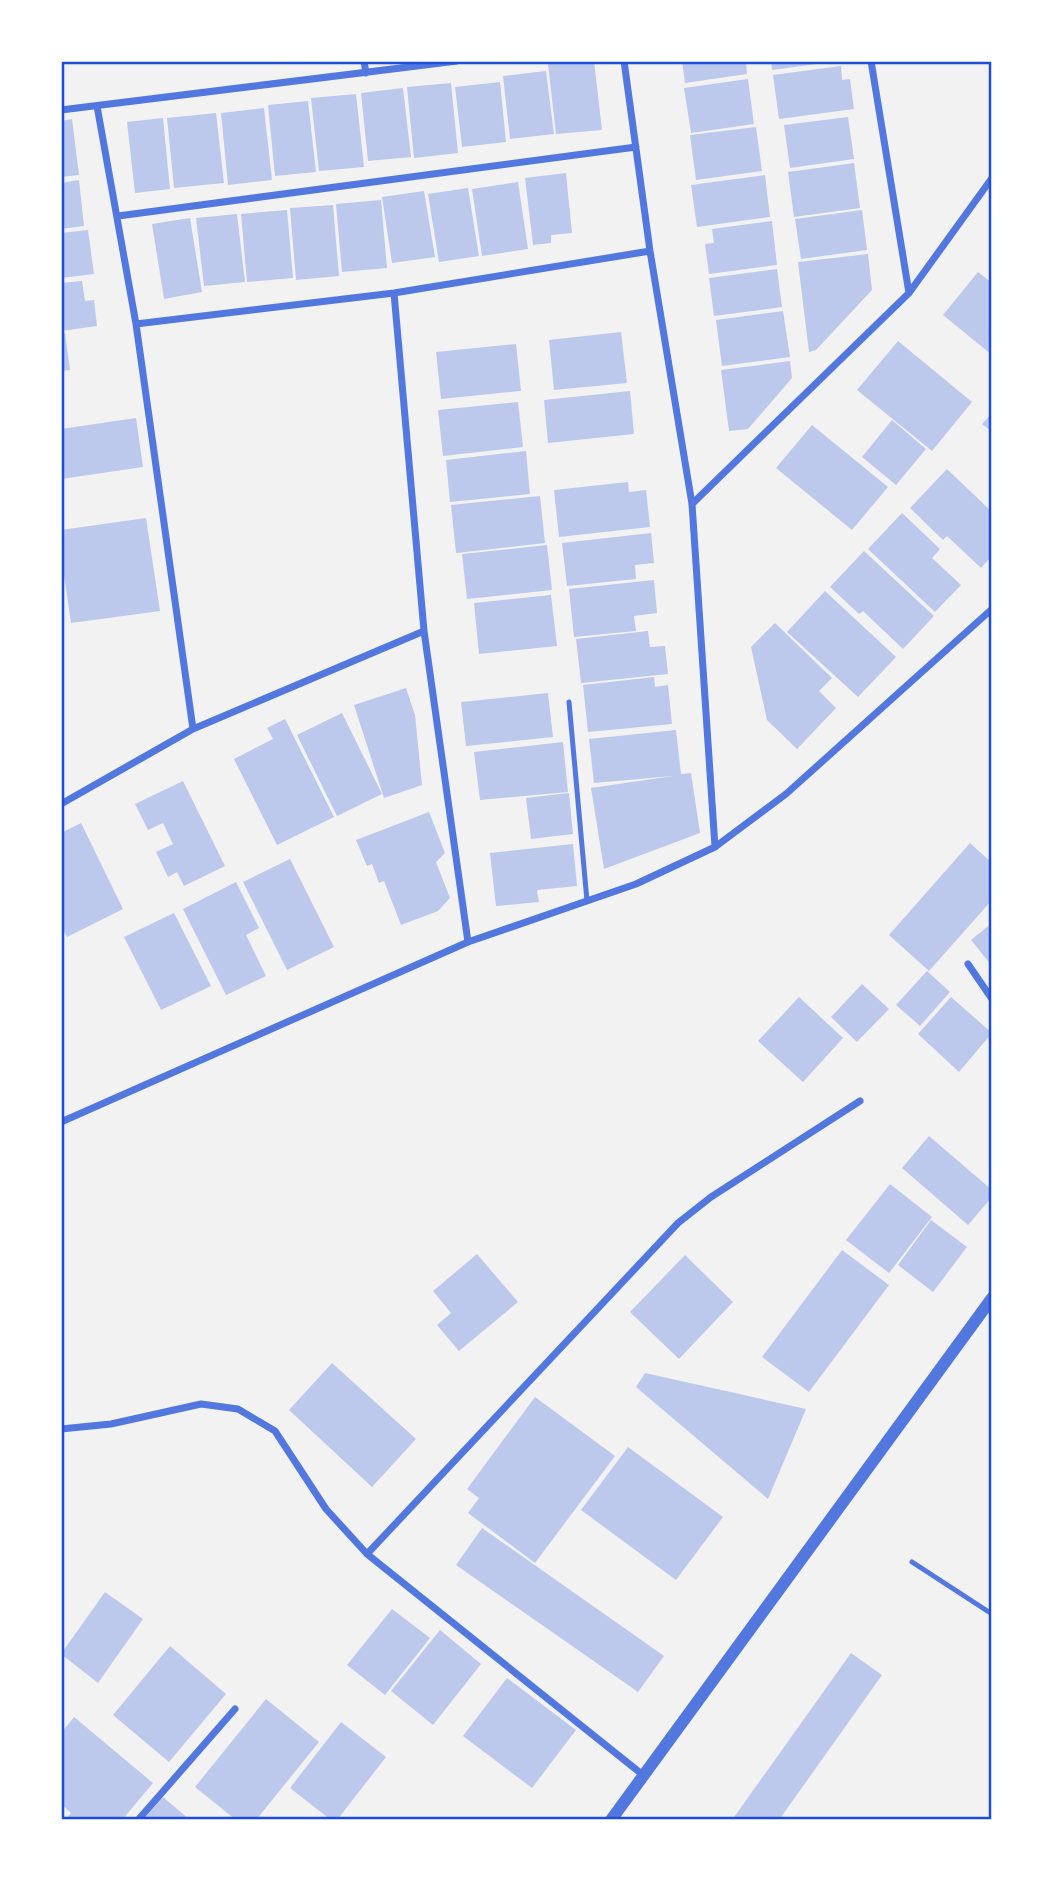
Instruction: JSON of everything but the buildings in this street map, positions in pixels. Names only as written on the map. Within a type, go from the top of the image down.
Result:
[{"type":"street","points":[[364,61],[366,73]]},
{"type":"street","points":[[61,110],[457,61]]},
{"type":"street","points":[[624,61],[650,251],[692,504],[715,847]]},
{"type":"street","points":[[871,61],[909,293]]},
{"type":"street","points":[[97,106],[136,324],[193,729]]},
{"type":"street","points":[[118,216],[636,147]]},
{"type":"street","points":[[692,504],[909,293],[992,178]]},
{"type":"street","points":[[136,324],[394,293],[650,251]]},
{"type":"street","points":[[394,293],[424,631],[468,942]]},
{"type":"street","points":[[61,1122],[468,942],[636,884],[715,847],[786,794],[992,609]]},
{"type":"street","points":[[61,804],[193,729],[424,631]]},
{"type":"street","points":[[968,964],[992,999]]},
{"type":"street","points":[[367,1555],[678,1223],[711,1197],[860,1101]]},
{"type":"street","points":[[611,1820],[992,1298]]},
{"type":"street","points":[[61,1429],[111,1424],[201,1404],[238,1409],[275,1431],[326,1509],[367,1555],[643,1775]]},
{"type":"street","points":[[138,1820],[235,1709]]},
{"type":"lane","points":[[569,702],[587,901]]},
{"type":"lane","points":[[912,1563],[992,1614]]}]
